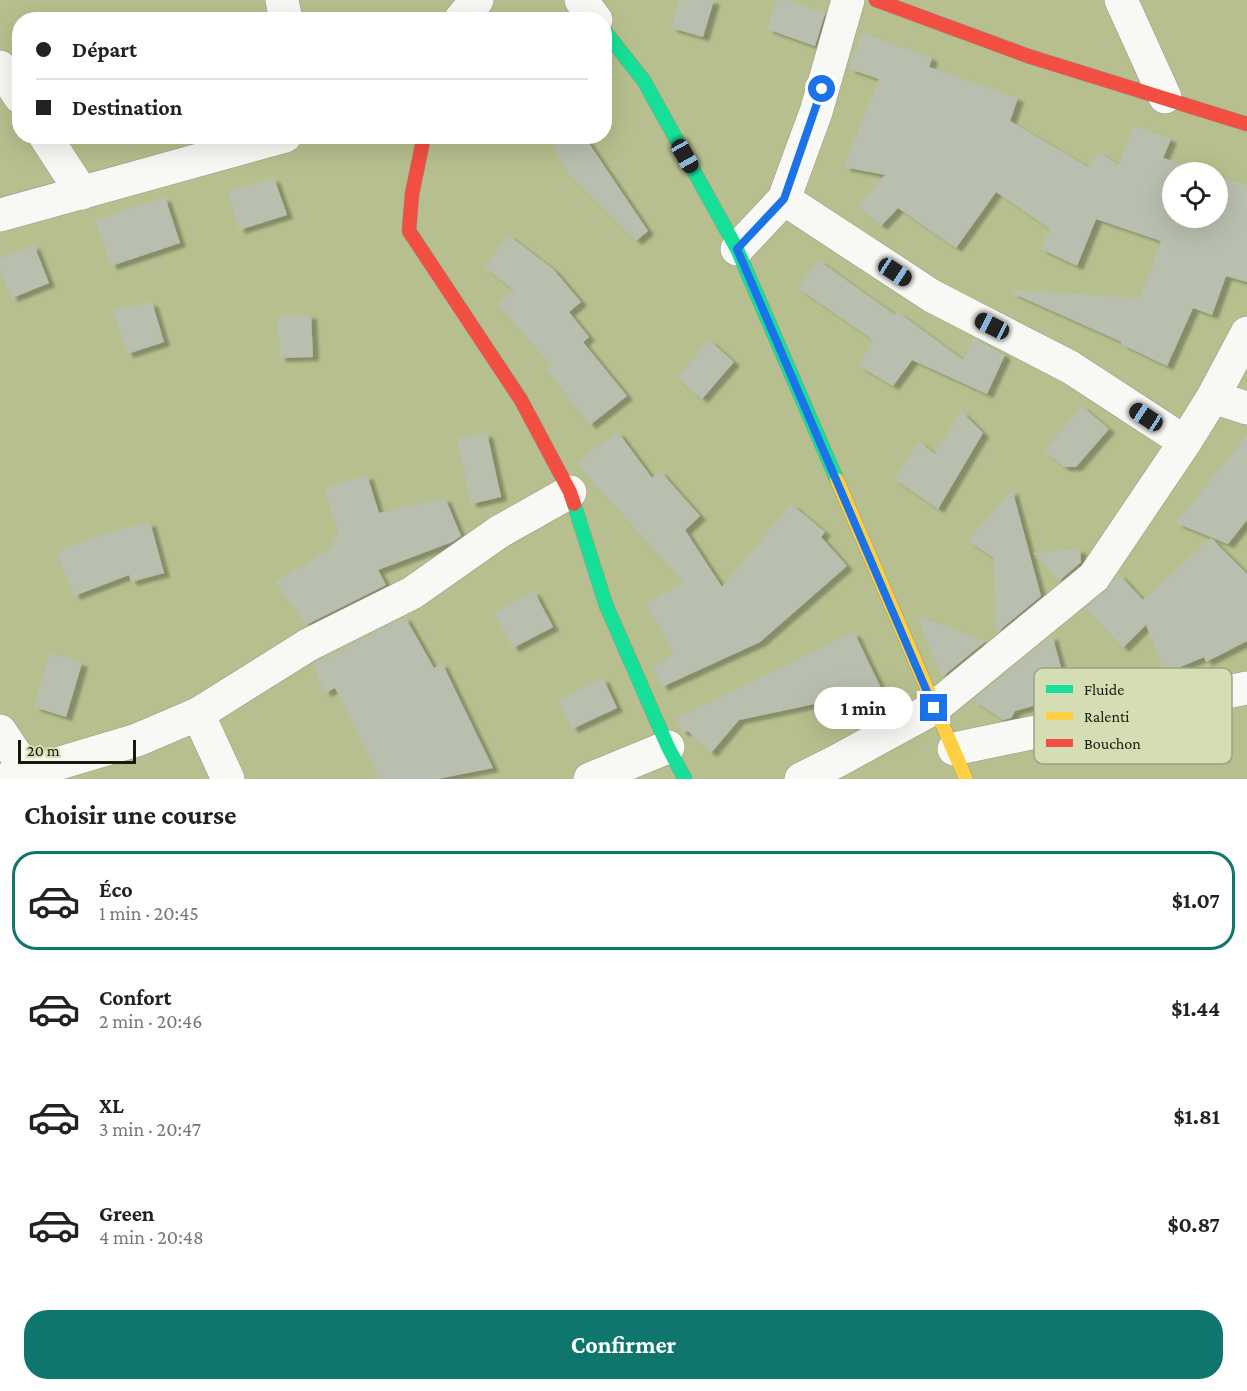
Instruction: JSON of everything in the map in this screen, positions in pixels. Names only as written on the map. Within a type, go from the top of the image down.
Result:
[{"type":"street","points":[[467,12],[477,0]]},
{"type":"street","points":[[580,0],[590,12]]},
{"type":"street","points":[[737,249],[784,199],[816,112],[848,0]]},
{"type":"street","points":[[876,0],[1028,56],[1247,124]]},
{"type":"street","points":[[1121,0],[1165,97]]},
{"type":"street","points":[[612,40],[644,81],[737,249],[966,779]]},
{"type":"street","points":[[0,67],[12,85]]},
{"type":"street","points":[[50,144],[82,193]]},
{"type":"street","points":[[0,215],[257,144]]},
{"type":"street","points":[[422,144],[412,194],[409,231],[521,400],[570,492],[606,605],[668,747],[685,779]]},
{"type":"street","points":[[784,199],[933,296],[1070,367],[1185,442]]},
{"type":"street","points":[[801,779],[934,708],[1094,577],[1185,442],[1247,333]]},
{"type":"street","points":[[1212,397],[1247,408]]},
{"type":"street","points":[[0,731],[22,777],[137,740],[198,714],[308,645],[412,593],[499,532],[570,492]]},
{"type":"street","points":[[1232,691],[1247,688]]},
{"type":"street","points":[[198,714],[228,779]]},
{"type":"street","points":[[954,749],[1034,732]]},
{"type":"street","points":[[590,779],[668,747]]},
{"type":"green space","points":[[0,0],[1247,0],[1247,779],[0,779]]},
{"type":"building","points":[[679,0],[714,0],[703,37],[671,28]]},
{"type":"building","points":[[777,0],[786,0],[825,13],[815,46],[767,29]]},
{"type":"building","points":[[862,33],[932,58],[929,67],[1018,98],[1010,121],[1088,167],[1098,152],[1119,165],[1134,125],[1171,139],[1163,158],[1176,162],[1162,162],[1162,228],[1228,228],[1228,179],[1247,185],[1247,282],[1226,276],[1212,315],[1193,308],[1167,366],[1121,344],[1122,342],[1012,293],[1013,290],[1140,298],[1161,241],[1096,219],[1077,266],[1041,249],[1050,229],[996,192],[956,248],[898,208],[881,226],[858,205],[885,175],[844,167],[879,79],[849,69]]},
{"type":"building","points":[[557,144],[589,144],[648,231],[636,241],[568,173],[553,147]]},
{"type":"building","points":[[274,178],[287,215],[239,230],[228,192]]},
{"type":"building","points":[[165,197],[180,243],[111,266],[96,221]]},
{"type":"building","points":[[508,235],[553,269],[581,302],[569,312],[589,337],[583,342],[627,396],[590,425],[545,368],[552,367],[498,304],[514,290],[484,267]]},
{"type":"building","points":[[34,245],[49,283],[12,298],[0,270],[0,259]]},
{"type":"building","points":[[818,260],[895,315],[898,312],[963,360],[973,338],[1005,355],[987,394],[912,360],[893,386],[859,366],[873,340],[798,288]]},
{"type":"building","points":[[152,302],[164,342],[127,354],[113,310]]},
{"type":"building","points":[[311,315],[313,357],[280,358],[278,316]]},
{"type":"building","points":[[709,340],[734,362],[702,399],[677,378]]},
{"type":"building","points":[[1082,406],[1109,429],[1076,467],[1064,467],[1044,451]]},
{"type":"building","points":[[961,411],[983,433],[938,509],[894,479],[919,442],[935,454]]},
{"type":"building","points":[[618,432],[652,478],[660,471],[700,516],[685,530],[722,587],[791,504],[825,532],[821,537],[847,566],[760,642],[662,687],[654,668],[674,652],[646,604],[683,582],[576,463]]},
{"type":"building","points":[[487,433],[501,497],[471,504],[457,439]]},
{"type":"building","points":[[1247,435],[1247,520],[1228,544],[1176,523]]},
{"type":"building","points":[[367,475],[379,513],[445,498],[461,536],[452,542],[378,570],[386,585],[306,625],[275,582],[335,546],[331,538],[339,534],[324,489]]},
{"type":"building","points":[[1012,489],[1041,596],[996,633],[994,558],[968,541]]},
{"type":"building","points":[[150,522],[164,573],[131,582],[129,575],[74,596],[57,552],[101,535]]},
{"type":"building","points":[[1211,538],[1247,574],[1247,641],[1206,662],[1204,657],[1178,668],[1164,668],[1146,625],[1123,648],[1085,608],[1106,591],[1119,574],[1143,600]]},
{"type":"building","points":[[1080,549],[1081,562],[1059,581],[1033,553]]},
{"type":"building","points":[[534,591],[553,627],[513,648],[494,613]]},
{"type":"building","points":[[917,616],[986,641],[942,677]]},
{"type":"building","points":[[405,617],[434,668],[442,663],[493,768],[437,779],[380,779],[335,688],[325,693],[313,664]]},
{"type":"building","points":[[854,632],[882,690],[852,705],[847,697],[739,720],[711,753],[688,731],[682,732],[676,719]]},
{"type":"building","points":[[1052,635],[1061,668],[1034,668],[1034,706],[1015,711],[1011,718],[1003,720],[973,700]]},
{"type":"building","points":[[50,653],[82,663],[66,717],[34,707]]},
{"type":"building","points":[[603,678],[617,708],[572,729],[558,700]]},
{"type":"traffic: fast","points":[[612,40],[644,81],[737,249],[837,480]]},
{"type":"traffic: fast","points":[[574,504],[606,605],[668,747],[685,779]]},
{"type":"traffic: slow","points":[[837,480],[966,779]]},
{"type":"traffic: jam","points":[[876,0],[1028,56],[1247,124]]},
{"type":"traffic: jam","points":[[422,144],[412,194],[409,231],[521,400],[570,492],[574,504]]},
{"type":"route","points":[[822,89],[816,112],[784,199],[737,249],[934,708]]}]
